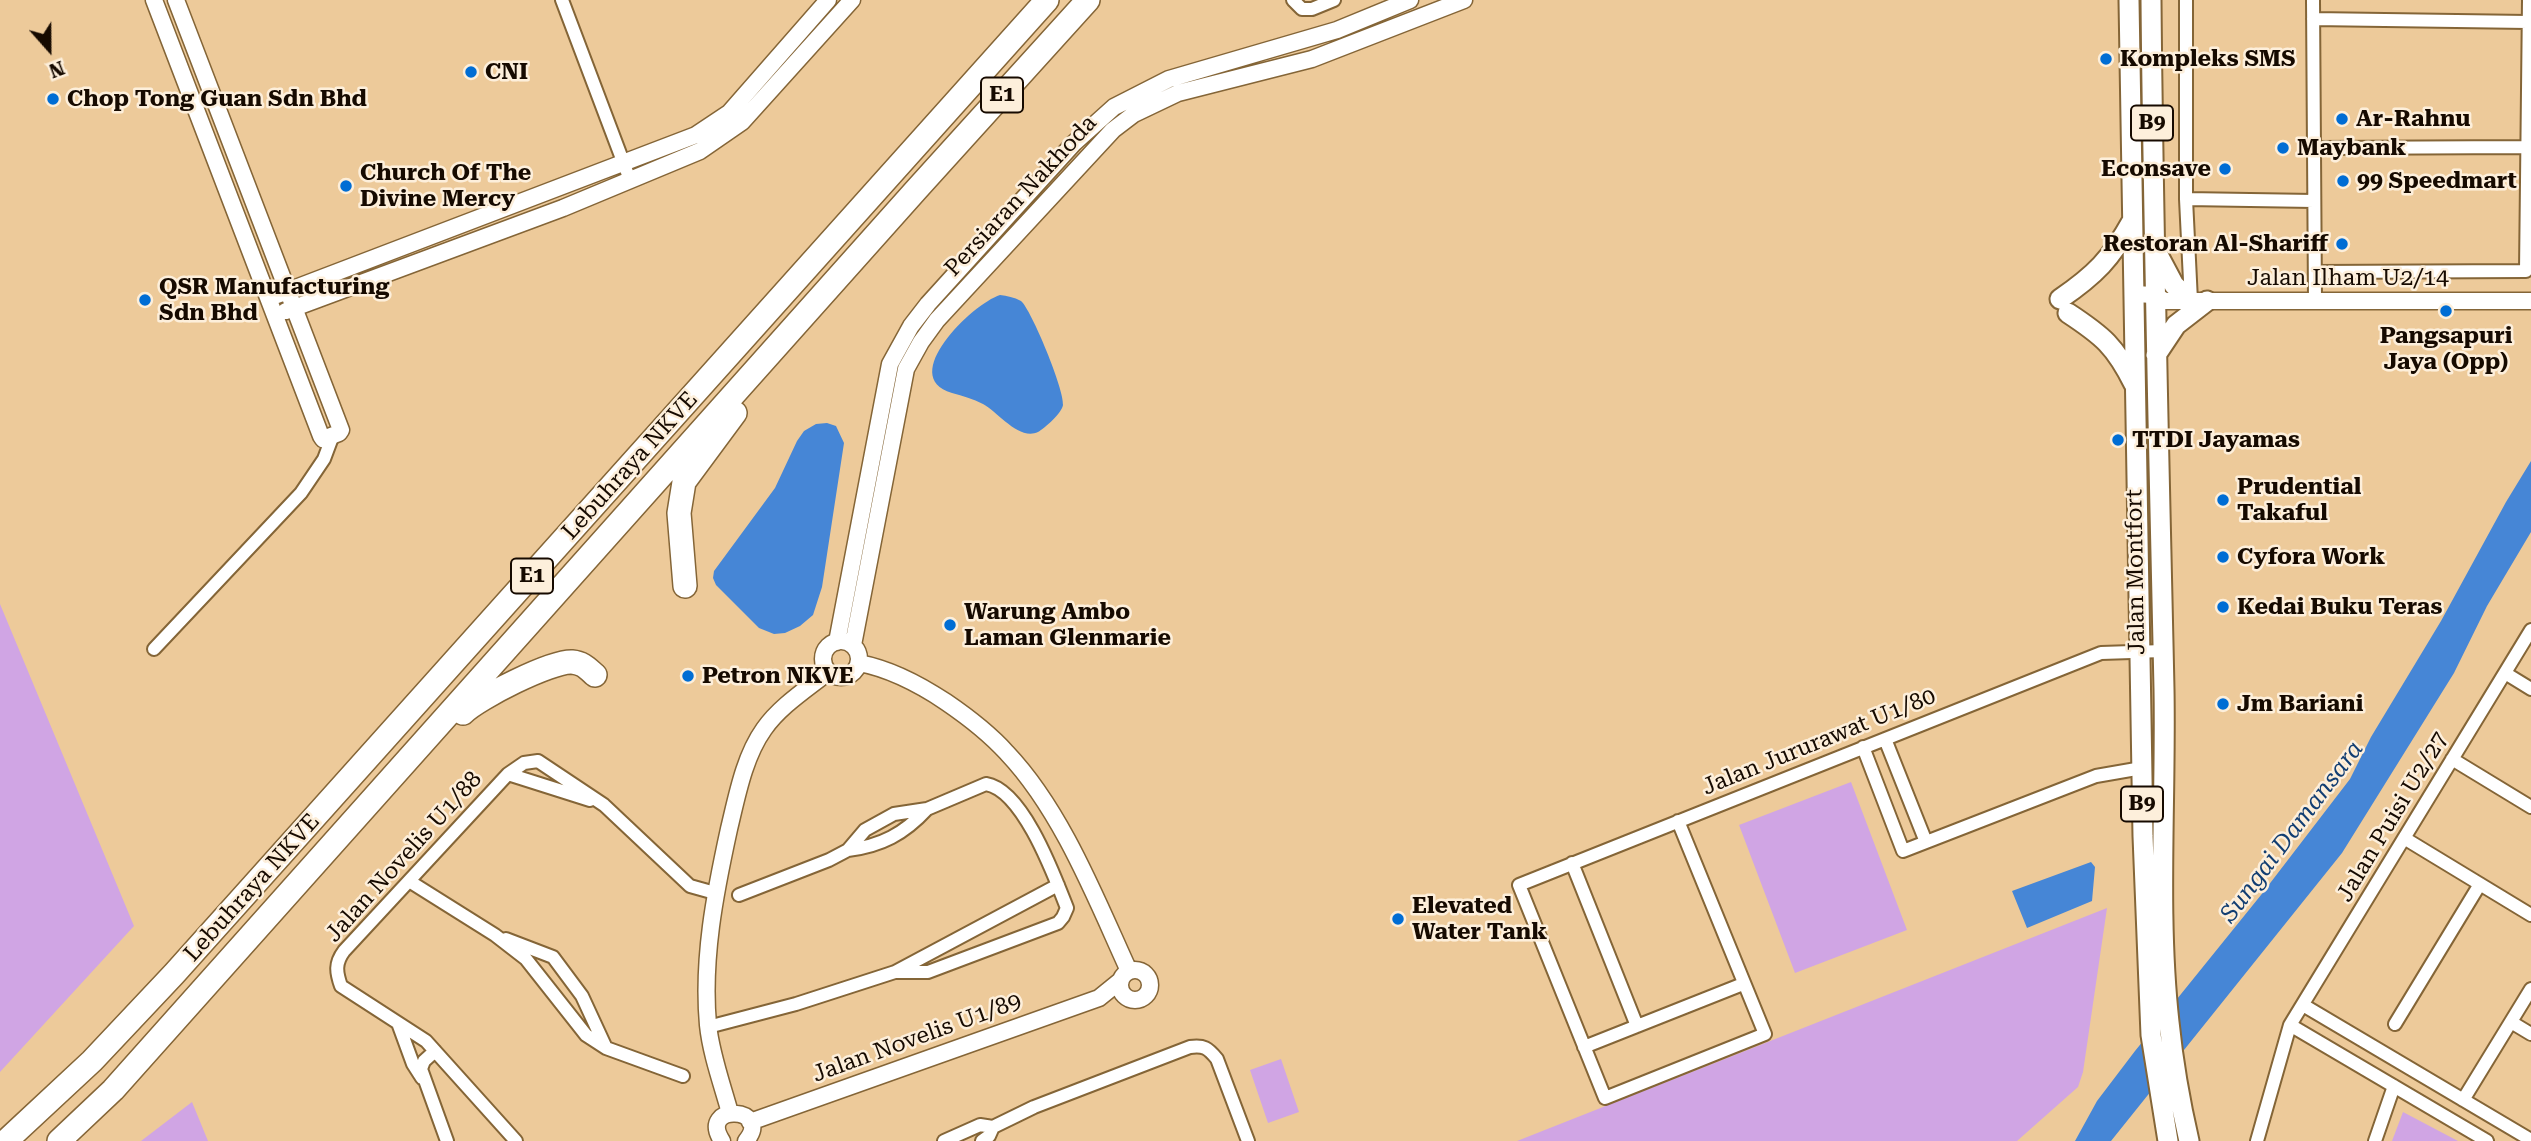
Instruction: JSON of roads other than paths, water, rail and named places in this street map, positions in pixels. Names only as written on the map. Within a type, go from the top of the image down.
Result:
[{"type":"highway","name":"Lebuhraya NKVE","points":[[6,1141],[92,1061],[148,1004],[1047,0]]},
{"type":"highway","name":"Lebuhraya NKVE","points":[[59,1141],[113,1090],[915,190],[1088,0]]},
{"type":"highway","points":[[685,586],[679,513],[684,482],[729,421],[915,190]]},
{"type":"highway","points":[[387,785],[483,697],[568,662],[582,664],[595,675]]},
{"type":"main road","name":"Jalan Montfort","points":[[2129,0],[2133,219],[2156,355],[2163,651],[2164,941],[2168,1020],[2178,1093],[2188,1135]]},
{"type":"main road","name":"Jalan Montfort","points":[[2151,0],[2153,246],[2136,388],[2138,651],[2151,1035],[2168,1141]]},
{"type":"main road","points":[[2133,219],[2105,263],[2064,306],[2103,336],[2122,360],[2136,388]]},
{"type":"main road","points":[[2153,246],[2174,285],[2199,301],[2176,325],[2156,355]]},
{"type":"street","points":[[154,0],[323,439],[341,430],[176,0]]},
{"type":"street","points":[[562,0],[630,180]]},
{"type":"street","points":[[268,298],[696,135],[729,113],[828,0]]},
{"type":"street","points":[[275,315],[563,208],[700,151],[743,122],[852,0]]},
{"type":"street","points":[[1293,0],[1302,9],[1312,9],[1334,0]]},
{"type":"street","name":"Persiaran Nakhoda","points":[[845,644],[890,364],[904,337],[928,304],[1074,144],[1114,107],[1169,79],[1337,30],[1410,0]]},
{"type":"street","name":"Persiaran Nakhoda","points":[[845,644],[906,369],[937,320],[1112,130],[1134,114],[1178,93],[1312,60],[1464,0]]},
{"type":"street","points":[[2186,0],[2186,199],[2199,301]]},
{"type":"street","points":[[2313,0],[2315,301]]},
{"type":"street","points":[[2315,272],[2526,271],[2529,0]]},
{"type":"street","points":[[2313,19],[2528,22]]},
{"type":"street","points":[[2314,148],[2527,146]]},
{"type":"street","points":[[2186,199],[2314,201]]},
{"type":"street","name":"Jalan Ilham U2/14","points":[[2148,301],[2528,301]]},
{"type":"street","points":[[154,649],[301,493],[324,459],[333,435]]},
{"type":"street","name":"Jalan Puisi U2/27","points":[[2257,1141],[2290,1025],[2531,630]]},
{"type":"street","points":[[845,644],[858,653],[859,663],[854,673],[844,678],[832,676],[823,657],[828,648],[845,644]]},
{"type":"street","name":"Jalan Jururawat U1/80","points":[[1584,1047],[1519,885],[2101,653],[2163,651]]},
{"type":"street","points":[[859,663],[879,667],[921,685],[974,721],[1008,754],[1035,789],[1077,856],[1124,976],[1120,990],[1126,998],[1135,1000],[1144,997],[1150,984],[1143,972],[1124,976]]},
{"type":"street","points":[[730,1113],[708,1027],[707,971],[715,893],[736,800],[748,761],[764,729],[784,708],[828,672]]},
{"type":"street","points":[[2505,673],[2531,689]]},
{"type":"street","points":[[1885,739],[1926,842]]},
{"type":"street","points":[[1863,747],[1903,851],[2096,776],[2141,768]]},
{"type":"street","points":[[2452,759],[2531,807]]},
{"type":"street","name":"Jalan Novelis U1/88","points":[[516,1141],[426,1041],[341,986],[337,974],[337,960],[508,774],[524,763],[538,761],[604,805],[690,886],[715,893]]},
{"type":"street","name":"Jalan Novelis U1/88","points":[[508,774],[604,805]]},
{"type":"street","points":[[848,850],[865,830],[894,814],[927,809],[986,784],[996,786],[1003,790],[1032,828],[1067,908],[1058,923],[956,962],[928,972],[895,972]]},
{"type":"street","points":[[739,895],[787,878],[848,850],[872,847],[911,826],[927,809]]},
{"type":"street","points":[[1678,821],[1765,1034],[1605,1098],[1584,1047],[1743,984]]},
{"type":"street","points":[[2404,838],[2531,915]]},
{"type":"street","points":[[1572,863],[1637,1026]]},
{"type":"street","points":[[409,881],[495,935],[526,959],[586,1035],[606,1048],[683,1076]]},
{"type":"street","points":[[2395,1024],[2480,884]]},
{"type":"street","points":[[708,1027],[796,1004],[895,972],[1058,885]]},
{"type":"street","points":[[495,935],[554,957],[582,996],[606,1048]]},
{"type":"street","points":[[949,944],[948,953],[956,962]]},
{"type":"street","name":"Jalan Novelis U1/89","points":[[749,1135],[1099,998],[1124,976]]},
{"type":"street","points":[[2463,1100],[2531,989]]},
{"type":"street","name":"Jalan Novelis U1/89","points":[[1099,998],[1126,998]]},
{"type":"street","points":[[2303,1005],[2531,1139]]},
{"type":"street","points":[[2511,1022],[2531,1034]]},
{"type":"street","points":[[398,1023],[413,1064],[424,1081]]},
{"type":"street","points":[[2290,1025],[2487,1141]]},
{"type":"street","points":[[982,1141],[989,1136],[993,1128],[1034,1107],[1190,1046],[1202,1046],[1209,1049],[1217,1059],[1248,1141]]},
{"type":"street","points":[[435,1051],[421,1069],[447,1141]]},
{"type":"street","points":[[2375,1141],[2393,1086]]},
{"type":"street","points":[[720,1140],[718,1124],[722,1117],[730,1113],[738,1112],[745,1116],[749,1135]]},
{"type":"street","points":[[944,1141],[980,1125],[993,1128]]},
{"type":"water","points":[[1000,295],[1021,301],[1026,307],[1053,368],[1062,397],[1062,408],[1053,420],[1031,434],[1016,429],[983,404],[937,385],[932,372],[936,357],[945,341],[958,326],[973,312]]},
{"type":"water","points":[[816,424],[836,426],[844,443],[822,587],[813,615],[800,626],[785,633],[774,634],[759,628],[716,585],[714,571],[775,488],[804,431]]},
{"type":"water","points":[[2531,461],[2531,532],[2487,606],[2454,673],[2342,853],[2111,1141],[2075,1141],[2097,1101],[2350,779],[2371,737],[2441,621]]},
{"type":"water","points":[[2091,862],[2095,867],[2092,901],[2027,928],[2012,891]]},
{"type":"place","name":"Kompleks SMS","points":[[2106,59]]},
{"type":"place","name":"CNI","points":[[471,72]]},
{"type":"place","name":"Chop Tong Guan Sdn Bhd","points":[[53,99]]},
{"type":"place","name":"Ar-Rahnu","points":[[2342,119]]},
{"type":"place","name":"Maybank","points":[[2283,148]]},
{"type":"place","name":"Econsave","points":[[2225,169]]},
{"type":"place","name":"99 Speedmart","points":[[2343,181]]},
{"type":"place","name":"Church Of The Divine Mercy","points":[[346,186]]},
{"type":"place","name":"Restoran Al-Shariff","points":[[2342,244]]},
{"type":"place","name":"QSR Manufacturing Sdn Bhd","points":[[145,300]]},
{"type":"place","name":"Pangsapuri Jaya (Opp)","points":[[2446,311]]},
{"type":"place","name":"TTDI Jayamas","points":[[2118,440]]},
{"type":"place","name":"Prudential Takaful","points":[[2223,500]]},
{"type":"place","name":"Cyfora Work","points":[[2223,557]]},
{"type":"place","name":"Kedai Buku Teras","points":[[2223,607]]},
{"type":"place","name":"Warung Ambo Laman Glenmarie","points":[[950,625]]},
{"type":"place","name":"Petron NKVE","points":[[688,676]]},
{"type":"place","name":"Jm Bariani","points":[[2223,704]]},
{"type":"place","name":"Elevated Water Tank","points":[[1398,919]]},
{"type":"water label","name":"Sungai Damansara","points":[[2292,832]]}]
